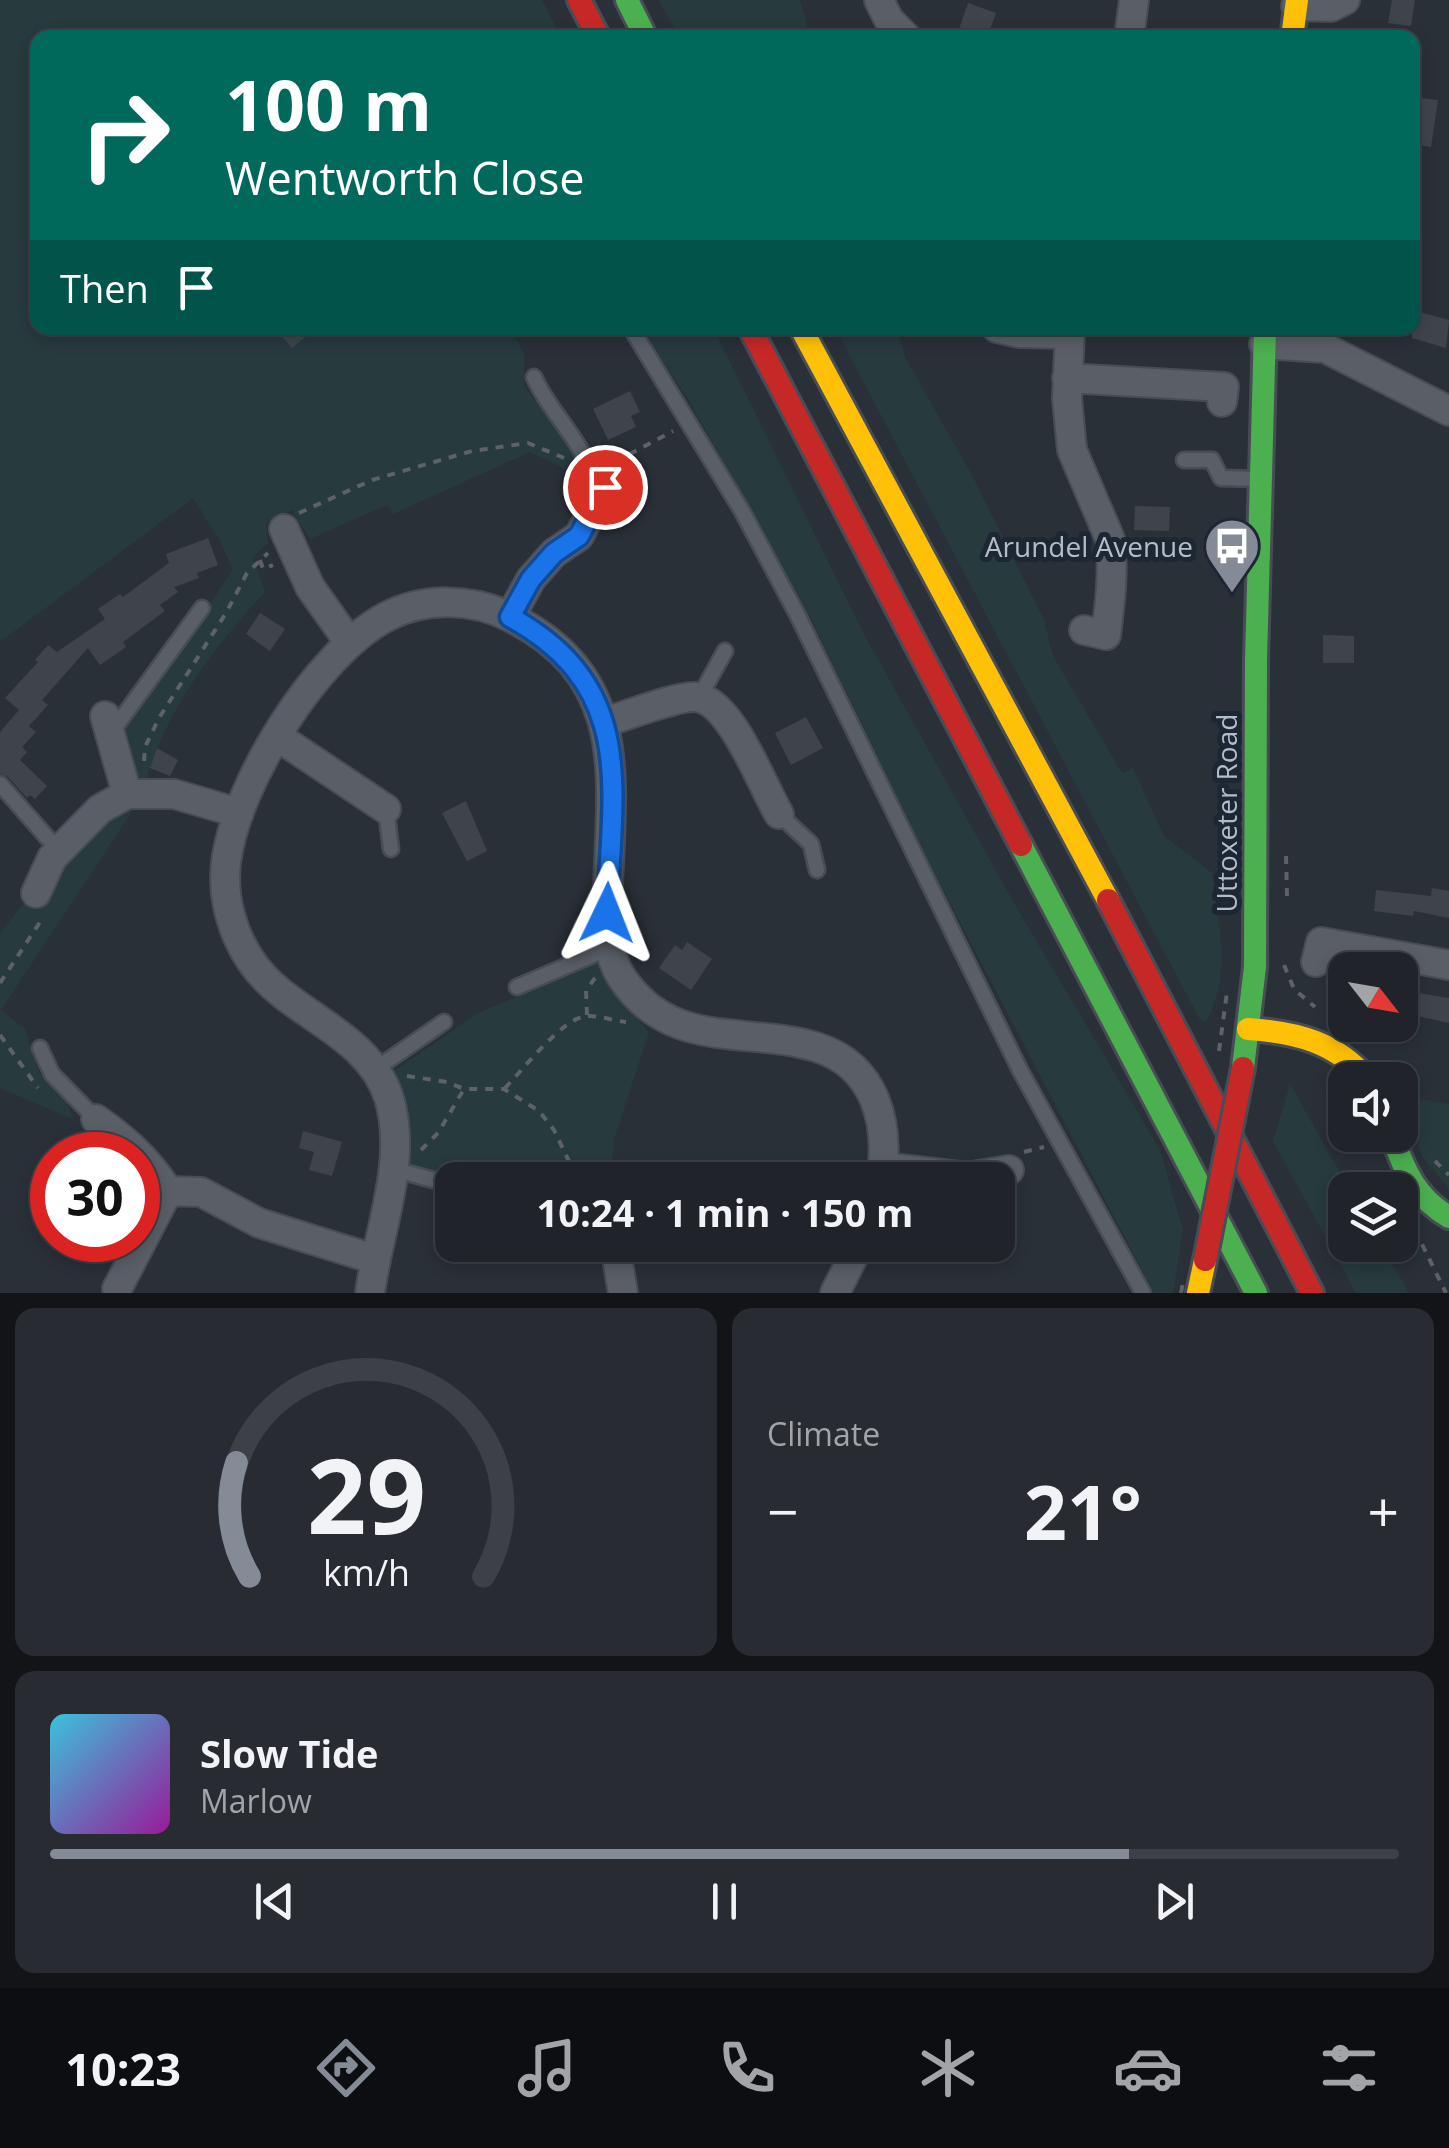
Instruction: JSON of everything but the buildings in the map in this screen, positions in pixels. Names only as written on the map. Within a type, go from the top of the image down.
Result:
[{"type":"main road","points":[[579,0],[595,30]]},
{"type":"main road","points":[[626,0],[642,30]]},
{"type":"main road","points":[[1293,30],[1297,3]]},
{"type":"main road","points":[[754,335],[1256,1293]]},
{"type":"main road","points":[[806,335],[1048,786],[1312,1293]]},
{"type":"main road","name":"Uttoxeter Road","points":[[1198,1293],[1243,1068],[1255,968],[1256,660],[1264,336]]},
{"type":"main road","points":[[1248,1029],[1287,1032],[1328,1045],[1351,1062]]},
{"type":"main road","points":[[1398,1152],[1412,1184],[1430,1205],[1449,1217]]},
{"type":"street","points":[[879,0],[899,30]]},
{"type":"street","points":[[1130,30],[1134,0]]},
{"type":"street","points":[[1297,3],[1332,8],[1345,0]]},
{"type":"street","points":[[1070,335],[1068,425],[1072,450],[1110,539],[1111,552],[1106,635],[1084,630]]},
{"type":"street","points":[[1264,336],[1325,348],[1449,411]]},
{"type":"street","points":[[1068,378],[1224,387],[1222,402]]},
{"type":"street","points":[[510,617],[531,579],[586,526],[605,487],[596,479]]},
{"type":"street","points":[[282,525],[276,560],[310,587],[348,642]]},
{"type":"street","points":[[370,1293],[394,1165],[390,1100],[378,1075],[349,1040],[274,986],[252,963],[228,907],[225,875],[239,813],[278,736],[328,662],[348,642],[411,606],[468,604],[510,617],[548,641],[576,668],[605,722],[612,768],[611,954],[636,996],[660,1017],[720,1035],[813,1046],[842,1061],[858,1074],[877,1100],[882,1116],[882,1162]]},
{"type":"street","points":[[605,722],[692,696],[716,705],[726,716],[756,793],[779,814]]},
{"type":"street","points":[[107,726],[134,793]]},
{"type":"street","points":[[278,736],[386,810]]},
{"type":"street","points":[[31,896],[52,858],[100,809],[134,793],[174,794],[239,813]]},
{"type":"street","points":[[1316,962],[1321,942],[1449,965]]},
{"type":"street","points":[[96,1119],[148,1161],[168,1191]]},
{"type":"street","points":[[168,1191],[200,1192],[259,1223],[374,1259]]},
{"type":"street","points":[[117,1289],[168,1191]]},
{"type":"street","points":[[610,1262],[623,1293]]},
{"type":"street","points":[[835,1293],[850,1262]]},
{"type":"lane","points":[[635,335],[742,512],[835,687],[959,948],[1060,1144],[1143,1293]]},
{"type":"lane","points":[[534,377],[596,479]]},
{"type":"lane","points":[[1184,460],[1212,460],[1222,478],[1262,479]]},
{"type":"lane","points":[[107,726],[202,608]]},
{"type":"lane","points":[[699,698],[725,651]]},
{"type":"lane","points":[[0,784],[59,851]]},
{"type":"lane","points":[[386,810],[391,849]]},
{"type":"lane","points":[[779,814],[811,844],[817,870]]},
{"type":"lane","points":[[517,987],[611,954]]},
{"type":"lane","points":[[378,1075],[444,1022]]},
{"type":"lane","points":[[40,1048],[52,1074],[96,1119]]},
{"type":"lane","points":[[394,1165],[435,1179]]},
{"type":"path","points":[[134,793],[146,747],[159,718],[247,573],[276,560],[269,552],[274,540],[271,524],[282,525],[372,480],[506,444],[528,443],[545,448],[596,479],[626,456],[690,422]]},
{"type":"path","points":[[587,1016],[586,991],[611,954]]},
{"type":"path","points":[[504,1089],[541,1046],[587,1016],[628,1022],[644,1029],[660,1017]]},
{"type":"path","points":[[378,1075],[412,1076],[464,1089],[504,1089],[540,1112],[569,1162]]},
{"type":"path","points":[[394,1165],[408,1160],[438,1133],[464,1089]]},
{"type":"path","points":[[1014,1162],[1019,1153],[1060,1144]]},
{"type":"path","points":[[1418,1237],[1446,1293]]},
{"type":"green space","points":[[0,0],[542,0],[557,30],[30,30],[30,335],[519,335],[515,337],[524,354],[524,386],[579,459],[573,473],[530,452],[393,514],[387,505],[310,539],[292,510],[266,523],[268,543],[253,557],[265,592],[195,680],[166,728],[146,780],[133,776],[122,732],[233,570],[193,498],[0,642]]},
{"type":"green space","points":[[659,0],[800,0],[808,30],[675,30]]},
{"type":"green space","points":[[645,335],[716,335],[865,636],[1014,903],[1160,1150],[1183,1230],[1173,1293],[1154,1293],[931,867],[809,615],[688,399]]},
{"type":"green space","points":[[839,335],[899,335],[906,359],[973,477],[1044,620],[1053,656],[1122,773],[1133,768],[1164,836],[1212,873],[1221,968],[1214,1004],[1206,1022],[1199,1018]]},
{"type":"green space","points":[[137,804],[1,1010],[25,1029],[39,1072],[64,1094],[73,1119],[0,1088],[0,933],[22,905],[36,907],[41,902],[93,823]]},
{"type":"green space","points":[[596,963],[649,1033],[614,1139],[612,1162],[435,1162],[435,1172],[409,1165],[405,1108],[394,1071],[478,1013]]},
{"type":"green space","points":[[1290,1084],[1340,1172],[1328,1172],[1328,1242],[1273,1141]]},
{"type":"green space","points":[[1418,1099],[1449,1104],[1449,1189],[1421,1155]]},
{"type":"green space","points":[[1339,1262],[1391,1262],[1409,1293],[1356,1293]]},
{"type":"traffic: fast","points":[[627,0],[642,30]]},
{"type":"traffic: fast","points":[[1243,1068],[1255,967],[1256,660],[1265,335]]},
{"type":"traffic: fast","points":[[1021,845],[1256,1293]]},
{"type":"traffic: fast","points":[[1398,1152],[1413,1182],[1428,1201],[1449,1217]]},
{"type":"traffic: slow","points":[[1293,30],[1297,0]]},
{"type":"traffic: slow","points":[[805,335],[1108,900]]},
{"type":"traffic: slow","points":[[1248,1029],[1299,1036],[1329,1048],[1350,1062]]},
{"type":"traffic: slow","points":[[1198,1293],[1205,1260]]},
{"type":"traffic: jam","points":[[579,0],[595,30]]},
{"type":"traffic: jam","points":[[754,335],[1021,845]]},
{"type":"traffic: jam","points":[[1108,900],[1312,1293]]},
{"type":"traffic: jam","points":[[1205,1260],[1243,1068]]},
{"type":"place","name":"Arundel Avenue","points":[[1232,595]]},
{"type":"route","points":[[605,487],[579,536],[554,553],[531,579],[510,617],[548,641],[576,668],[605,722],[612,768],[607,913]]}]
